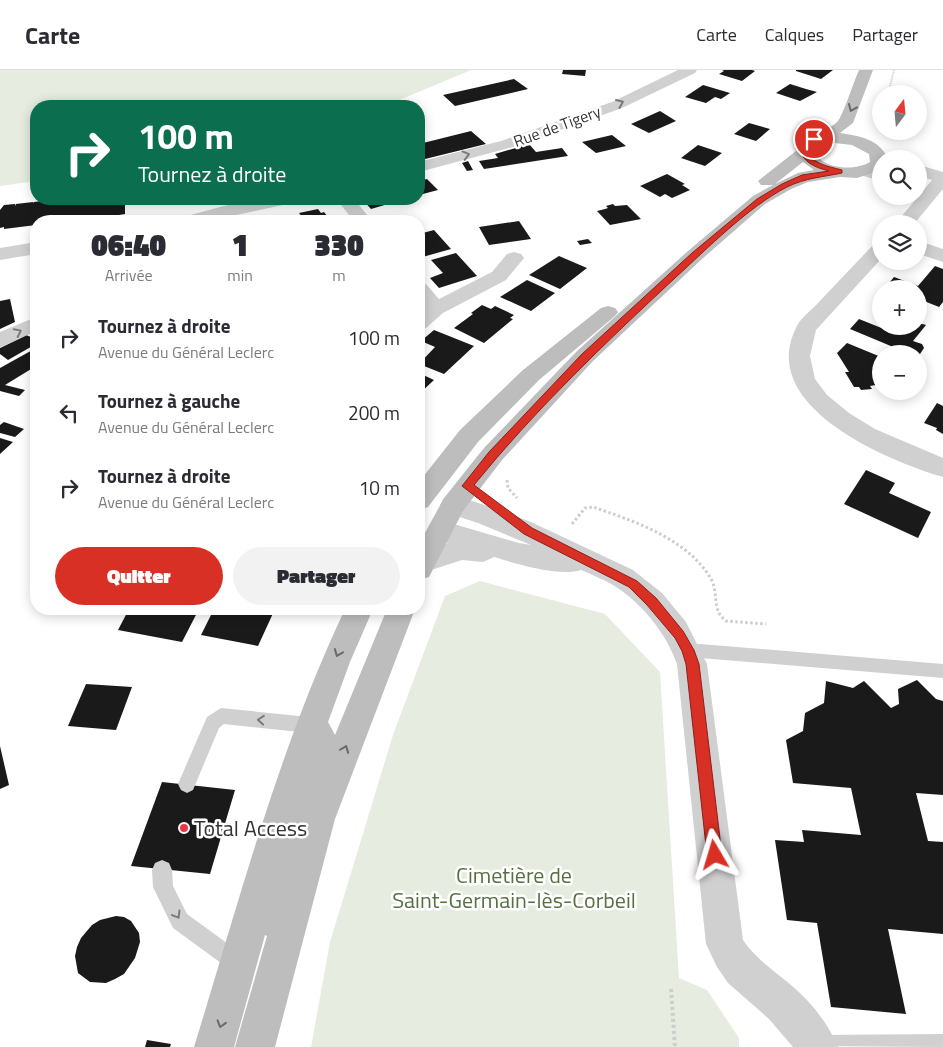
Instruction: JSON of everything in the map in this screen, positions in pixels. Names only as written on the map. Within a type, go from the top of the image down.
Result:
[{"type":"main road","points":[[840,172],[819,166],[806,158],[803,148],[807,143],[824,137],[845,123],[875,73]]},
{"type":"main road","points":[[863,127],[877,150]]},
{"type":"main road","points":[[824,137],[847,139],[872,150]]},
{"type":"main road","points":[[425,550],[438,507],[475,446],[603,316],[747,194],[785,169],[803,153]]},
{"type":"main road","points":[[438,507],[493,454],[585,356],[695,255],[759,200],[785,185],[804,177],[840,172],[872,174]]},
{"type":"main road","points":[[214,1047],[277,824],[309,725],[340,648],[356,615]]},
{"type":"main road","points":[[255,1047],[318,819],[399,615]]},
{"type":"main road","points":[[241,1047],[252,979],[314,773],[321,739],[309,725]]},
{"type":"street","name":"Rue de Tigery","points":[[425,165],[507,144],[617,105],[690,70]]},
{"type":"street","points":[[911,215],[934,184]]},
{"type":"street","points":[[210,215],[255,205]]},
{"type":"street","points":[[350,205],[359,215]]},
{"type":"street","points":[[0,254],[30,249]]},
{"type":"street","points":[[927,250],[943,256]]},
{"type":"street","points":[[425,318],[436,309],[498,276],[514,258]]},
{"type":"street","points":[[872,258],[806,328],[799,343],[799,361],[802,375],[811,391],[825,408],[862,434],[943,468]]},
{"type":"street","points":[[425,295],[436,309]]},
{"type":"street","points":[[0,341],[30,326]]},
{"type":"street","points":[[438,507],[524,543],[601,567],[633,584],[668,620],[688,650],[692,664],[725,944],[732,959],[744,973],[779,1001],[818,1046]]},
{"type":"street","points":[[438,507],[524,543]]},
{"type":"street","points":[[425,564],[462,549],[524,543]]},
{"type":"lane","points":[[688,650],[943,671]]},
{"type":"lane","points":[[187,784],[213,723],[221,716],[309,725]]},
{"type":"lane","points":[[162,870],[163,887],[180,921],[239,964]]},
{"type":"lane","points":[[818,1046],[943,1045]]},
{"type":"path","points":[[890,85],[894,70]]},
{"type":"path","points":[[507,472],[508,488],[519,499]]},
{"type":"path","points":[[564,527],[578,519],[585,508],[593,508],[649,530],[682,550],[710,576],[714,584],[717,610],[720,618],[726,621],[766,624]]},
{"type":"path","points":[[671,989],[675,1047]]},
{"type":"green space","points":[[0,70],[471,70],[399,100],[30,100],[30,182],[0,186]]},
{"type":"green space","name":"Cimetière de Saint-Germain-lès-Corbeil","points":[[480,581],[605,614],[660,672],[679,978],[707,990],[739,1038],[739,1047],[311,1047],[330,942],[393,735],[445,596]]},
{"type":"building","points":[[563,70],[586,70],[585,76],[562,74]]},
{"type":"building","points":[[722,70],[755,71],[742,81],[719,74],[724,71]]},
{"type":"building","points":[[796,70],[833,70],[821,79],[796,71]]},
{"type":"building","points":[[514,79],[528,89],[455,106],[443,95]]},
{"type":"building","points":[[790,84],[817,92],[800,101],[776,93]]},
{"type":"building","points":[[703,85],[730,93],[721,99],[715,97],[706,103],[685,97]]},
{"type":"building","points":[[660,111],[676,121],[649,133],[631,124]]},
{"type":"building","points":[[749,123],[770,129],[756,141],[734,134]]},
{"type":"building","points":[[471,131],[486,144],[425,159],[425,142]]},
{"type":"building","points":[[612,135],[626,146],[596,153],[582,142]]},
{"type":"building","points":[[529,144],[536,152],[562,148],[568,156],[484,169],[479,161],[498,158],[495,154]]},
{"type":"building","points":[[698,145],[722,153],[705,166],[681,158]]},
{"type":"building","points":[[468,161],[473,170],[467,171],[462,163]]},
{"type":"building","points":[[667,174],[685,184],[682,185],[690,190],[672,198],[665,194],[660,197],[640,186]]},
{"type":"building","points":[[427,179],[438,190],[425,193],[425,180]]},
{"type":"building","points":[[30,202],[30,205],[125,205],[125,214],[30,215],[30,226],[0,228],[0,210],[4,205],[15,204],[15,206],[16,204]]},
{"type":"building","points":[[613,204],[615,206],[627,205],[641,219],[610,225],[597,211],[608,208],[606,206]]},
{"type":"building","points":[[367,205],[385,205],[371,209]]},
{"type":"building","points":[[318,209],[326,215],[300,215],[299,213]]},
{"type":"building","points":[[519,221],[531,239],[489,245],[479,227]]},
{"type":"building","points":[[434,230],[451,249],[425,256],[425,232]]},
{"type":"building","points":[[588,239],[592,243],[580,245],[577,241]]},
{"type":"building","points":[[456,253],[477,276],[439,288],[430,278],[443,273],[431,260]]},
{"type":"building","points":[[559,256],[587,268],[560,289],[529,275]]},
{"type":"building","points":[[935,266],[943,269],[943,302],[939,307],[927,302],[927,280],[923,280]]},
{"type":"building","points":[[527,280],[555,293],[531,311],[500,297]]},
{"type":"building","points":[[10,299],[15,322],[0,329],[0,301]]},
{"type":"building","points":[[482,305],[491,309],[495,306],[514,315],[510,318],[513,319],[484,343],[454,328]]},
{"type":"building","points":[[859,319],[872,324],[872,335],[918,335],[913,341],[922,345],[888,345],[850,329]]},
{"type":"building","points":[[434,330],[474,346],[444,374],[425,366],[425,358],[435,347],[425,343],[425,338]]},
{"type":"building","points":[[26,335],[30,337],[30,347],[8,360],[0,354],[0,348]]},
{"type":"building","points":[[847,343],[872,353],[872,386],[870,386],[872,389],[861,390],[859,387],[854,387],[845,372],[849,372],[837,353]]},
{"type":"building","points":[[30,351],[30,370],[5,385],[25,390],[19,396],[0,391],[0,368]]},
{"type":"building","points":[[425,376],[434,380],[425,388]]},
{"type":"building","points":[[937,403],[943,406],[943,434],[936,430],[937,428],[924,423]]},
{"type":"building","points":[[4,422],[24,429],[15,437],[0,433],[0,425]]},
{"type":"building","points":[[0,438],[13,442],[0,454]]},
{"type":"building","points":[[866,470],[895,483],[889,493],[931,512],[918,538],[844,504]]},
{"type":"building","points":[[126,615],[196,615],[182,642],[118,630]]},
{"type":"building","points":[[211,615],[272,615],[258,646],[201,635]]},
{"type":"building","points":[[917,680],[936,699],[943,701],[943,795],[916,793],[928,841],[943,842],[943,934],[888,929],[906,1014],[831,1007],[817,923],[787,920],[775,840],[804,842],[802,830],[861,835],[851,788],[793,783],[786,740],[803,731],[805,713],[824,703],[826,681],[853,688],[864,681],[891,708],[899,704],[898,689]]},
{"type":"building","points":[[86,684],[132,687],[116,730],[68,726]]},
{"type":"building","points":[[0,746],[9,785],[0,789]]},
{"type":"building","name":"Total Access","points":[[162,782],[235,790],[210,874],[131,866]]},
{"type":"building","points":[[116,916],[124,917],[131,921],[139,933],[140,942],[135,958],[124,974],[115,979],[106,983],[90,982],[78,973],[75,956],[77,947],[81,938],[92,925],[100,920]]},
{"type":"building","points":[[147,1040],[171,1044],[170,1047],[145,1047]]},
{"type":"place","name":"Total Access","points":[[184,828]]},
{"type":"route","points":[[715,855],[692,664],[688,650],[679,635],[651,601],[633,584],[528,531],[467,486],[493,454],[585,356],[695,255],[759,200],[785,185],[804,177],[840,172],[819,166],[806,158],[803,148],[814,139]]}]
